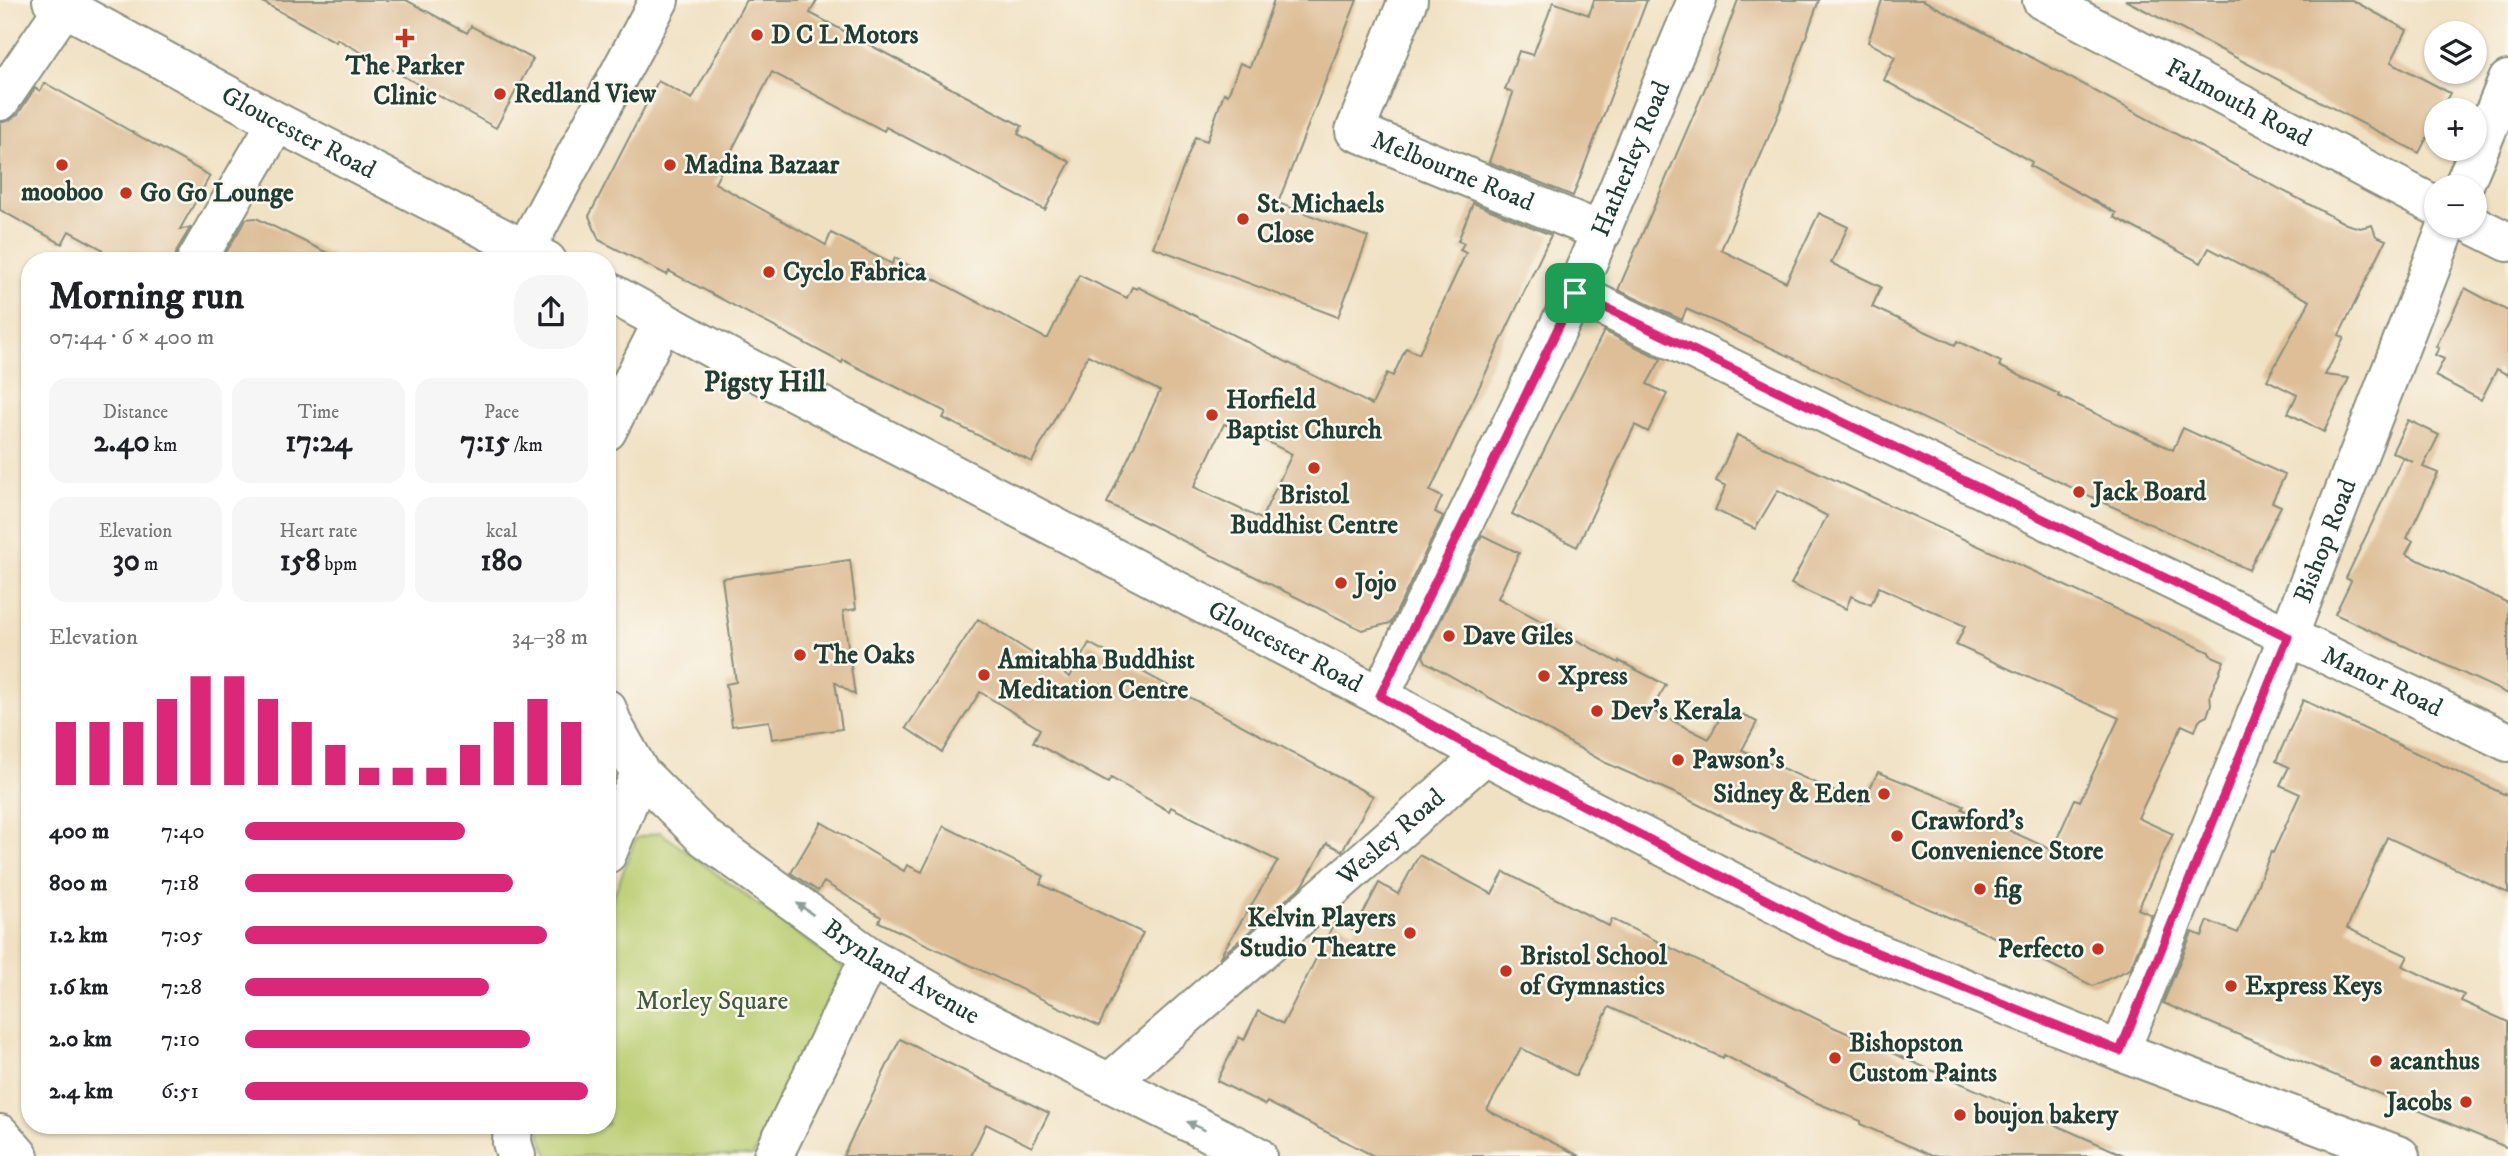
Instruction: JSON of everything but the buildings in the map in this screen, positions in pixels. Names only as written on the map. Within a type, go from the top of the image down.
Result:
[{"type":"street","points":[[537,252],[659,0]]},
{"type":"street","name":"Melbourne Road","points":[[1408,0],[1356,131],[1602,232]]},
{"type":"street","name":"Hatherley Road","points":[[1380,696],[1575,293],[1697,0]]},
{"type":"street","name":"Falmouth Road","points":[[2042,0],[2424,200]]},
{"type":"street","points":[[0,101],[58,4]]},
{"type":"street","name":"Gloucester Road","points":[[58,4],[277,122],[530,252]]},
{"type":"street","points":[[2468,175],[2508,80]]},
{"type":"street","points":[[201,252],[277,122]]},
{"type":"street","points":[[2487,232],[2508,242]]},
{"type":"street","name":"Bishop Road","points":[[2120,1051],[2288,637],[2442,238]]},
{"type":"street","name":"Manor Road","points":[[1575,293],[2508,742]]},
{"type":"street","name":"Gloucester Road","points":[[616,296],[739,363],[1380,696],[1485,755],[1843,939],[2120,1051],[2400,1156]]},
{"type":"street","points":[[616,413],[663,321]]},
{"type":"street","name":"Brynland Avenue","points":[[616,730],[640,773],[704,837],[870,957],[971,1014],[1257,1156]]},
{"type":"street","name":"Wesley Road","points":[[1109,1083],[1485,755]]},
{"type":"street","points":[[616,832],[640,773]]},
{"type":"street","points":[[773,1156],[870,957]]},
{"type":"street","points":[[0,1134],[19,1156]]},
{"type":"green space","name":"Morley Square","points":[[660,832],[844,968],[753,1156],[548,1156],[540,1135],[616,1134],[616,890],[636,838]]},
{"type":"place","name":"D C L Motors","points":[[757,35]]},
{"type":"place","name":"The Parker Clinic","points":[[405,38]]},
{"type":"place","name":"Redland View","points":[[500,94]]},
{"type":"place","name":"mooboo","points":[[62,165]]},
{"type":"place","name":"Madina Bazaar","points":[[670,165]]},
{"type":"place","name":"Go Go Lounge","points":[[126,193]]},
{"type":"place","name":"St. Michaels Close","points":[[1243,219]]},
{"type":"place","name":"Cyclo Fabrica","points":[[769,272]]},
{"type":"place","name":"Horfield Baptist Church","points":[[1212,415]]},
{"type":"place","name":"Bristol Buddhist Centre","points":[[1314,468]]},
{"type":"place","name":"Jack Board","points":[[2079,492]]},
{"type":"place","name":"Jojo","points":[[1341,583]]},
{"type":"place","name":"Dave Giles","points":[[1449,636]]},
{"type":"place","name":"The Oaks","points":[[800,655]]},
{"type":"place","name":"Amitabha Buddhist Meditation Centre","points":[[984,675]]},
{"type":"place","name":"Xpress","points":[[1544,676]]},
{"type":"place","name":"Dev's Kerala","points":[[1597,711]]},
{"type":"place","name":"Pawson's","points":[[1678,760]]},
{"type":"place","name":"Sidney & Eden","points":[[1884,794]]},
{"type":"place","name":"Crawford's Convenience Store","points":[[1897,836]]},
{"type":"place","name":"fig","points":[[1980,889]]},
{"type":"place","name":"Kelvin Players Studio Theatre","points":[[1410,933]]},
{"type":"place","name":"Perfecto","points":[[2098,949]]},
{"type":"place","name":"Bristol School of Gymnastics","points":[[1506,971]]},
{"type":"place","name":"Express Keys","points":[[2231,986]]},
{"type":"place","name":"Bishopston Custom Paints","points":[[1835,1058]]},
{"type":"place","name":"acanthus","points":[[2376,1061]]},
{"type":"place","name":"Jacobs","points":[[2466,1102]]},
{"type":"place","name":"boujon bakery","points":[[1960,1115]]},
{"type":"district","name":"Pigsty Hill","points":[[765,382]]},
{"type":"route","points":[[1575,293],[2288,637],[2120,1051],[1843,939],[1485,755],[1380,696],[1575,293]]}]
